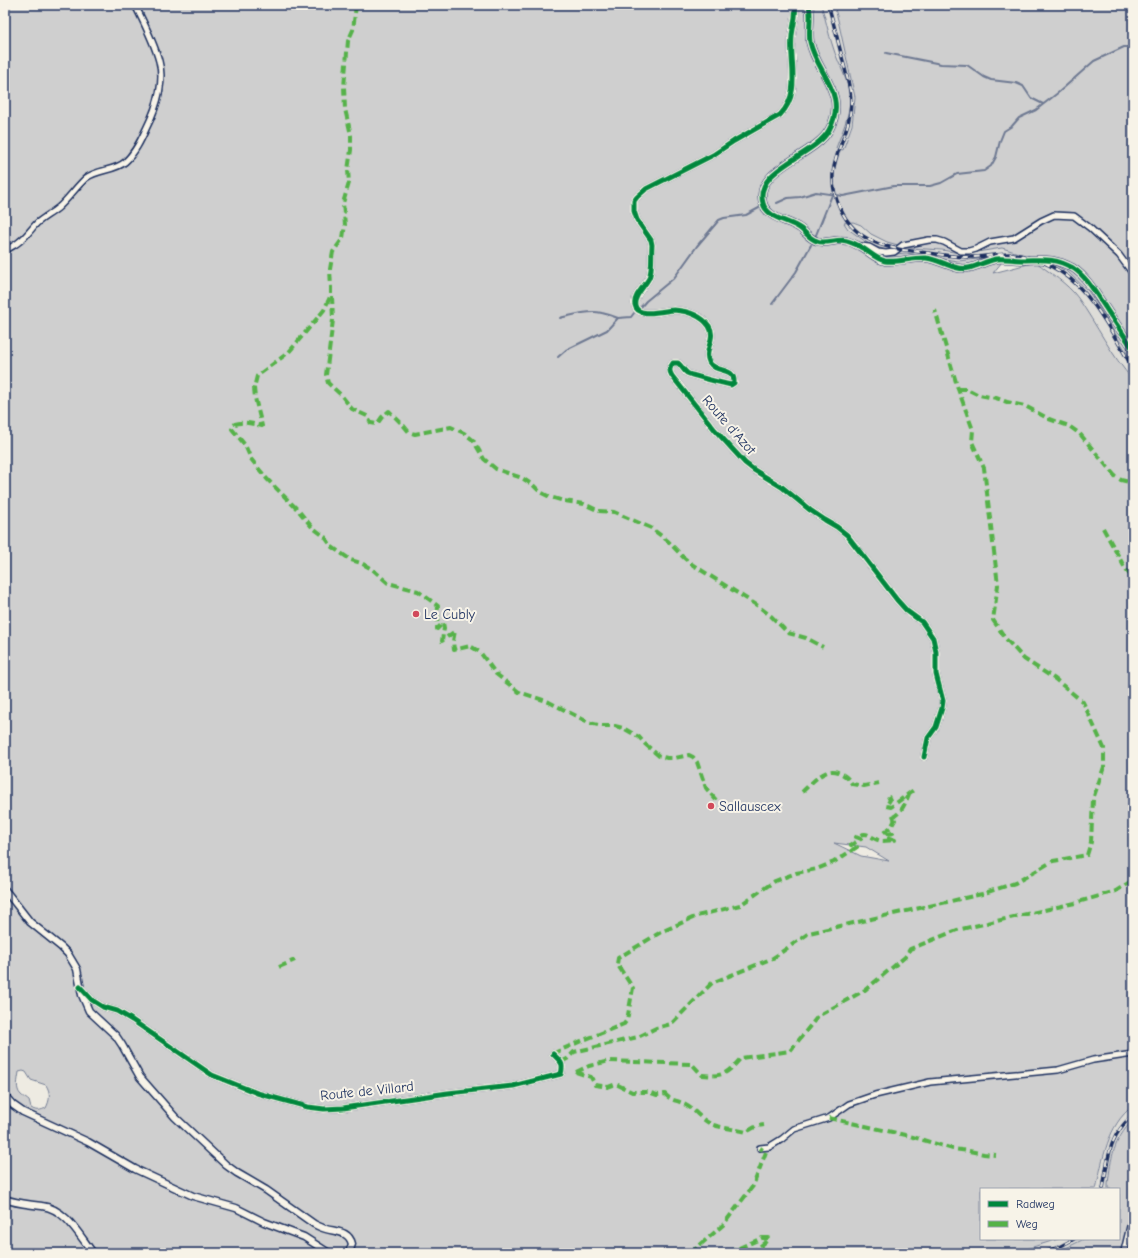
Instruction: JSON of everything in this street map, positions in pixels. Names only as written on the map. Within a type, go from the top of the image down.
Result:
[{"type":"street","points":[[5,251],[20,241],[37,223],[57,209],[77,186],[88,177],[96,172],[124,163],[138,146],[154,113],[157,103],[161,69],[156,52],[136,5]]},
{"type":"street","name":"Route d'Azot","points":[[795,5],[796,14],[792,36],[793,86],[791,98],[787,107],[780,115],[734,141],[713,155],[646,189],[634,201],[634,211],[637,220],[651,240],[652,245],[650,273],[635,305],[636,308],[642,312],[652,313],[675,310],[688,312],[702,318],[711,328],[712,333],[708,350],[709,361],[715,367],[730,373],[735,378],[734,383],[731,385],[710,379],[691,376],[678,363],[672,363],[670,366],[670,373],[672,376],[745,463],[782,487],[810,510],[847,535],[897,600],[907,611],[922,622],[931,633],[936,645],[936,674],[943,701],[936,727],[928,738],[924,757]]},
{"type":"street","points":[[809,5],[810,43],[833,92],[836,104],[835,114],[830,129],[819,143],[768,178],[762,195],[763,203],[772,215],[792,223],[812,239],[817,241],[829,242],[844,240],[860,246],[869,247],[878,252],[886,253],[894,252],[903,245],[929,240],[944,242],[961,251],[969,251],[990,242],[1014,238],[1041,220],[1054,215],[1074,216],[1090,228],[1119,255],[1133,274]]},
{"type":"street","points":[[860,246],[877,258],[886,261],[927,258],[958,268],[974,268],[997,259],[1044,258],[1054,260],[1074,269],[1089,283],[1133,349]]},
{"type":"street","points":[[5,890],[20,911],[33,925],[68,954],[76,969],[84,1000],[89,1011],[116,1036],[146,1084],[184,1126],[226,1165],[266,1190],[309,1222],[324,1229],[340,1232],[348,1236],[352,1244],[349,1253]]},
{"type":"street","name":"Route de Villard","points":[[80,987],[92,1000],[103,1007],[117,1011],[132,1020],[212,1075],[257,1093],[308,1107],[324,1109],[343,1108],[448,1093],[513,1086],[561,1074],[563,1067],[561,1062],[553,1054]]},
{"type":"street","points":[[760,1148],[769,1147],[794,1129],[829,1118],[849,1104],[875,1095],[930,1082],[1058,1070],[1094,1060],[1133,1054]]},
{"type":"street","points":[[5,1096],[13,1105],[28,1115],[88,1142],[135,1169],[193,1196],[236,1208],[264,1222],[304,1237],[329,1253]]},
{"type":"street","points":[[5,1199],[18,1203],[46,1207],[57,1211],[72,1225],[93,1253]]},
{"type":"street","points":[[1124,1253],[1133,1216]]},
{"type":"shaded area","points":[[5,5],[821,5],[831,42],[846,80],[849,93],[850,100],[848,112],[836,148],[843,150],[852,125],[855,97],[834,5],[1133,5],[1133,363],[1088,291],[1068,272],[1051,263],[1002,248],[971,253],[959,253],[942,250],[909,248],[887,242],[871,234],[861,225],[853,222],[844,223],[848,229],[869,244],[896,254],[906,253],[958,261],[1007,256],[993,273],[1036,262],[1064,283],[1074,293],[1111,350],[1133,380],[1133,1106],[1117,1123],[1107,1144],[1096,1188],[980,1188],[980,1240],[1055,1240],[1014,1253],[5,1253]],"holes":[[[834,843],[866,847],[889,861],[861,856]],[[19,1072],[26,1072],[31,1080],[46,1085],[49,1091],[46,1108],[41,1110],[31,1108],[29,1101],[19,1093],[17,1084]]]},
{"type":"shaded area","points":[[821,5],[834,5],[855,97],[852,125],[843,150],[835,148],[850,98],[833,49]]},
{"type":"shaded area","points":[[853,222],[861,225],[871,234],[926,248],[959,253],[971,253],[1002,248],[1051,263],[1068,272],[1078,280],[1097,304],[1133,363],[1133,380],[1121,367],[1077,297],[1057,278],[1036,262],[1019,257],[1007,256],[958,261],[906,253],[897,254],[869,244],[848,229],[843,223]]},
{"type":"shaded area","points":[[1133,1106],[1133,1120],[1120,1136],[1112,1154],[1108,1188],[1096,1188],[1109,1139],[1122,1115]]},
{"type":"shaded area","points":[[1133,1120],[1133,1253],[1056,1253],[1082,1240],[1120,1240],[1120,1188],[1108,1188],[1108,1184],[1114,1150],[1126,1128]]},
{"type":"shaded area","points":[[1055,1240],[1082,1240],[1056,1253],[1014,1253]]},
{"type":"waterway","points":[[777,203],[788,198],[800,197],[816,192],[843,196],[894,186],[930,186],[941,183],[957,174],[984,171],[991,166],[996,157],[1004,131],[1012,126],[1019,118],[1036,110],[1094,61],[1124,47],[1133,47]]},
{"type":"waterway","points":[[886,53],[941,64],[967,65],[991,80],[1016,83],[1023,86],[1031,98],[1043,104]]},
{"type":"waterway","points":[[816,235],[832,195]]},
{"type":"waterway","points":[[640,308],[646,301],[674,278],[697,246],[719,220],[746,215],[759,208]]},
{"type":"waterway","points":[[772,304],[796,272],[811,245]]},
{"type":"waterway","points":[[560,318],[592,312],[604,313],[618,318]]},
{"type":"waterway","points":[[558,357],[566,350],[607,330],[618,318],[631,317],[634,313]]},
{"type":"railway","points":[[828,5],[851,97],[850,116],[834,165],[833,178],[834,192],[847,221],[866,238],[877,243],[902,250],[960,257],[1013,254],[1032,258],[1050,266],[1072,280],[1083,291],[1102,316],[1133,368]]},
{"type":"railway","points":[[1103,1188],[1110,1149],[1118,1131],[1133,1115]]},
{"type":"railway","points":[[1043,1253],[1072,1240]]},
{"type":"marked path","points":[[356,5],[353,30],[348,41],[344,87],[345,109],[351,135],[351,150],[348,170],[349,183],[343,203],[345,225],[343,238],[333,252],[330,269],[331,295],[324,310],[289,352],[257,376],[254,388],[262,426],[242,423],[235,424],[232,429],[245,445],[251,459],[267,479],[298,510],[312,527],[325,537],[332,547],[351,560],[372,569],[388,583],[418,591],[438,606],[437,629],[443,623],[444,628],[442,641],[455,631],[453,641],[454,650],[470,646],[480,652],[496,674],[519,692],[549,702],[590,723],[623,728],[639,737],[659,756],[675,758],[689,755],[693,757],[697,762],[706,788],[716,800]]},
{"type":"marked path","points":[[332,296],[333,320],[326,375],[328,383],[341,395],[352,409],[367,416],[371,423],[377,424],[389,411],[409,432],[415,434],[451,427],[464,433],[473,440],[484,459],[496,469],[522,478],[533,485],[540,492],[550,497],[584,504],[599,511],[614,512],[651,528],[668,541],[693,565],[758,606],[771,616],[788,633],[806,638],[823,647]]},
{"type":"marked path","points":[[561,1062],[567,1059],[574,1052],[638,1037],[656,1028],[671,1024],[712,983],[773,958],[809,933],[982,894],[1015,883],[1053,861],[1087,855],[1091,842],[1093,799],[1104,767],[1104,748],[1083,702],[1055,679],[1024,659],[1006,639],[993,620],[998,585],[984,468],[972,442],[973,430],[958,389],[935,310]]},
{"type":"marked path","points":[[958,389],[967,389],[979,395],[1025,406],[1049,419],[1069,426],[1080,434],[1115,476],[1121,480],[1133,483]]},
{"type":"marked path","points":[[1103,528],[1126,570],[1133,578]]},
{"type":"marked path","points":[[802,792],[820,776],[830,771],[835,771],[842,774],[847,777],[852,784],[864,786],[879,783]]},
{"type":"marked path","points":[[888,796],[890,800],[886,806],[891,807],[915,789]]},
{"type":"marked path","points":[[553,1054],[624,1024],[627,1020],[633,988],[617,964],[618,958],[661,932],[697,916],[740,905],[775,881],[796,873],[817,869],[834,862],[857,847],[851,845],[861,839],[856,837],[860,835],[866,834],[880,841],[895,840],[889,838],[893,833],[883,833],[891,827],[895,820],[891,820],[891,818],[900,811],[909,794]]},
{"type":"marked path","points":[[576,1072],[589,1066],[609,1061],[692,1064],[702,1075],[720,1075],[732,1068],[741,1058],[790,1051],[818,1016],[865,990],[905,957],[910,949],[957,930],[1075,903],[1116,891],[1133,880]]},
{"type":"marked path","points":[[279,967],[295,960]]},
{"type":"marked path","points":[[576,1072],[591,1077],[595,1085],[608,1087],[616,1084],[632,1092],[648,1092],[657,1095],[665,1094],[688,1106],[703,1119],[717,1126],[746,1132],[757,1126],[764,1125]]},
{"type":"marked path","points":[[829,1118],[910,1136],[953,1149],[996,1155]]},
{"type":"marked path","points":[[691,1253],[723,1225],[753,1186],[766,1152],[760,1148]]},
{"type":"marked path","points":[[728,1253],[762,1238],[769,1239],[752,1253]]},
{"type":"cycle path","points":[[795,5],[796,13],[792,36],[793,87],[787,106],[780,115],[734,141],[713,155],[646,189],[634,201],[634,211],[637,220],[651,240],[652,245],[649,278],[637,295],[635,305],[641,312],[646,313],[674,310],[684,311],[698,316],[706,322],[712,335],[708,353],[709,362],[712,366],[732,374],[734,383],[731,385],[689,374],[678,363],[673,363],[670,368],[672,376],[715,430],[745,463],[782,487],[810,510],[847,535],[897,600],[907,611],[922,622],[933,638],[936,652],[936,674],[943,701],[936,727],[928,738],[924,757]]},
{"type":"cycle path","points":[[809,5],[810,42],[834,95],[834,117],[829,130],[822,139],[776,172],[767,181],[762,191],[763,203],[767,211],[801,229],[815,240],[820,242],[839,240],[848,241],[863,248],[878,259],[885,261],[926,258],[963,269],[1000,259],[1047,260],[1066,264],[1078,272],[1095,291],[1133,349]]},
{"type":"cycle path","points":[[80,987],[92,1000],[103,1007],[117,1011],[132,1020],[212,1075],[257,1093],[308,1107],[324,1109],[343,1108],[448,1093],[513,1086],[561,1074],[561,1063],[553,1054]]},
{"type":"place","name":"Le Cubly","points":[[416,614]]},
{"type":"place","name":"Sallauscex","points":[[711,806]]}]
